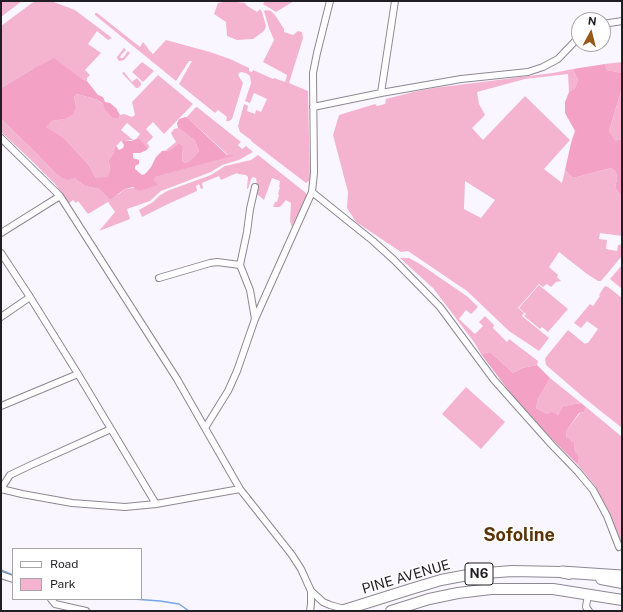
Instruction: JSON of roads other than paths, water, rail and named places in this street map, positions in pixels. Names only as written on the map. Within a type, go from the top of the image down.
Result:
[{"type":"highway","points":[[562,572],[622,576]]},
{"type":"main road","name":"PINE AVENUE","points":[[343,610],[434,582],[473,574],[512,571],[562,572],[622,583]]},
{"type":"main road","name":"N6","points":[[391,611],[458,593],[491,590],[553,589],[622,600]]},
{"type":"street","points":[[205,428],[228,391],[237,371],[255,320],[312,192],[314,166],[313,73],[330,1]]},
{"type":"street","points":[[381,93],[395,1]]},
{"type":"street","points":[[611,23],[622,21]]},
{"type":"street","points":[[313,107],[461,79],[528,72],[558,59],[571,45]]},
{"type":"street","points":[[1,138],[60,196],[177,379],[240,489],[292,555],[301,569],[311,591],[312,604],[310,611]]},
{"type":"street","points":[[255,188],[240,265],[250,290],[255,320]]},
{"type":"street","points":[[312,192],[367,236],[394,260],[440,307],[494,380],[593,490],[607,516],[619,547]]},
{"type":"street","points":[[1,233],[60,196]]},
{"type":"street","points":[[1,253],[78,374],[156,504]]},
{"type":"street","points":[[159,278],[210,263],[217,262],[240,265]]},
{"type":"street","points":[[1,316],[30,297]]},
{"type":"street","points":[[1,406],[78,374]]},
{"type":"street","points":[[111,429],[10,475],[1,489],[79,504],[125,507],[156,504],[240,489]]},
{"type":"street","points":[[1,575],[12,579]]},
{"type":"street","points":[[311,591],[323,602],[343,610]]},
{"type":"street","points":[[588,594],[586,608],[589,611]]},
{"type":"street","points":[[52,600],[55,604],[86,611]]},
{"type":"waterway","points":[[1,570],[12,575]]},
{"type":"waterway","points":[[142,600],[179,604],[189,611]]},
{"type":"district","name":"Sofoline","points":[[519,535]]}]
